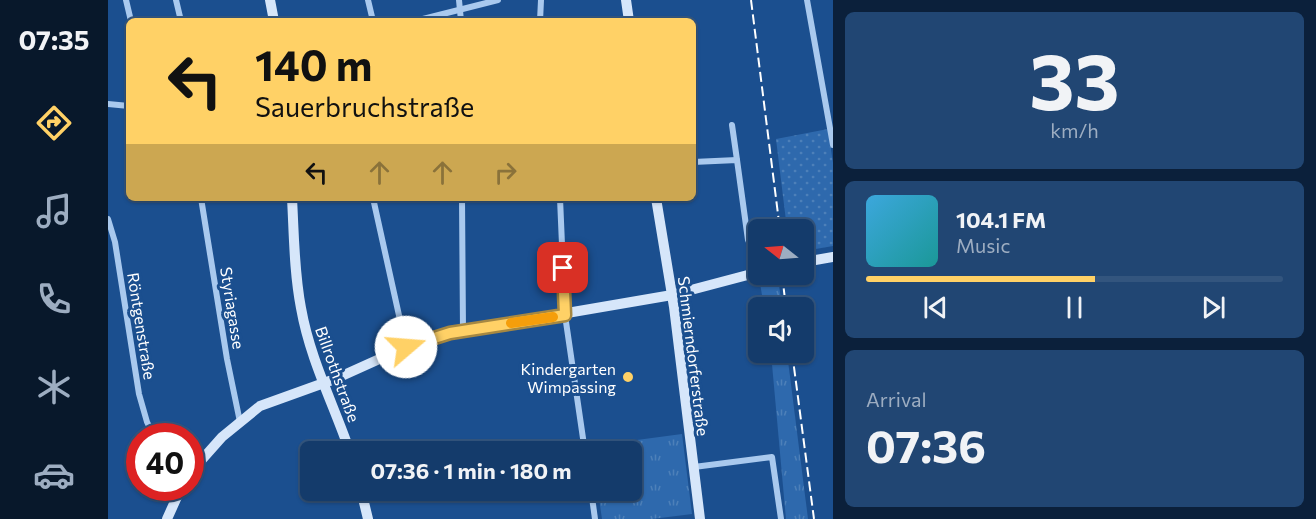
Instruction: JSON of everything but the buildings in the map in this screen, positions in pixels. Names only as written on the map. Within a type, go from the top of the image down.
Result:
[{"type":"street","points":[[126,0],[130,18]]},
{"type":"street","points":[[176,0],[180,18]]},
{"type":"street","points":[[270,0],[273,18]]},
{"type":"street","points":[[368,0],[373,18]]},
{"type":"street","points":[[459,0],[461,18]]},
{"type":"street","points":[[426,18],[498,0]]},
{"type":"street","points":[[540,18],[541,0]]},
{"type":"street","points":[[626,0],[629,18]]},
{"type":"street","points":[[807,0],[833,146]]},
{"type":"street","points":[[108,104],[126,106]]},
{"type":"street","points":[[732,125],[748,240]]},
{"type":"street","points":[[696,162],[737,160]]},
{"type":"street","name":"Styriagasse","points":[[201,201],[227,359],[240,422]]},
{"type":"street","name":"Billrothstraße","points":[[292,201],[300,308],[316,368],[346,441]]},
{"type":"street","points":[[374,201],[406,347]]},
{"type":"street","points":[[462,201],[463,331]]},
{"type":"street","points":[[560,201],[565,315],[583,441]]},
{"type":"street","name":"Schmierndorferstraße","points":[[656,201],[672,295],[700,519]]},
{"type":"street","name":"Röntgenstraße","points":[[108,219],[115,242],[139,394],[148,423]]},
{"type":"street","points":[[814,260],[833,257]]},
{"type":"street","points":[[204,457],[222,437],[260,406],[322,383],[406,347],[463,331],[672,295],[748,275]]},
{"type":"street","points":[[694,467],[772,457],[781,519]]},
{"type":"street","points":[[167,519],[175,501]]},
{"type":"street","points":[[364,501],[368,519]]},
{"type":"street","points":[[593,501],[595,519]]},
{"type":"green space","points":[[828,129],[833,163],[833,246],[814,249],[814,219],[786,219],[776,139]]},
{"type":"green space","points":[[760,285],[779,285],[781,297],[762,297]]},
{"type":"green space","points":[[772,363],[788,363],[808,519],[786,519]]},
{"type":"green space","points":[[682,434],[692,514],[652,519],[602,519],[599,501],[642,501],[642,441],[630,441]]},
{"type":"railway","points":[[751,0],[779,219]]},
{"type":"railway","points":[[783,285],[785,297]]},
{"type":"railway","points":[[793,363],[814,519]]},
{"type":"slow traffic","points":[[511,323],[553,317]]},
{"type":"place","name":"Kindergarten Wimpassing","points":[[628,377]]},
{"type":"route","points":[[406,347],[450,333],[565,315],[563,268]]}]
